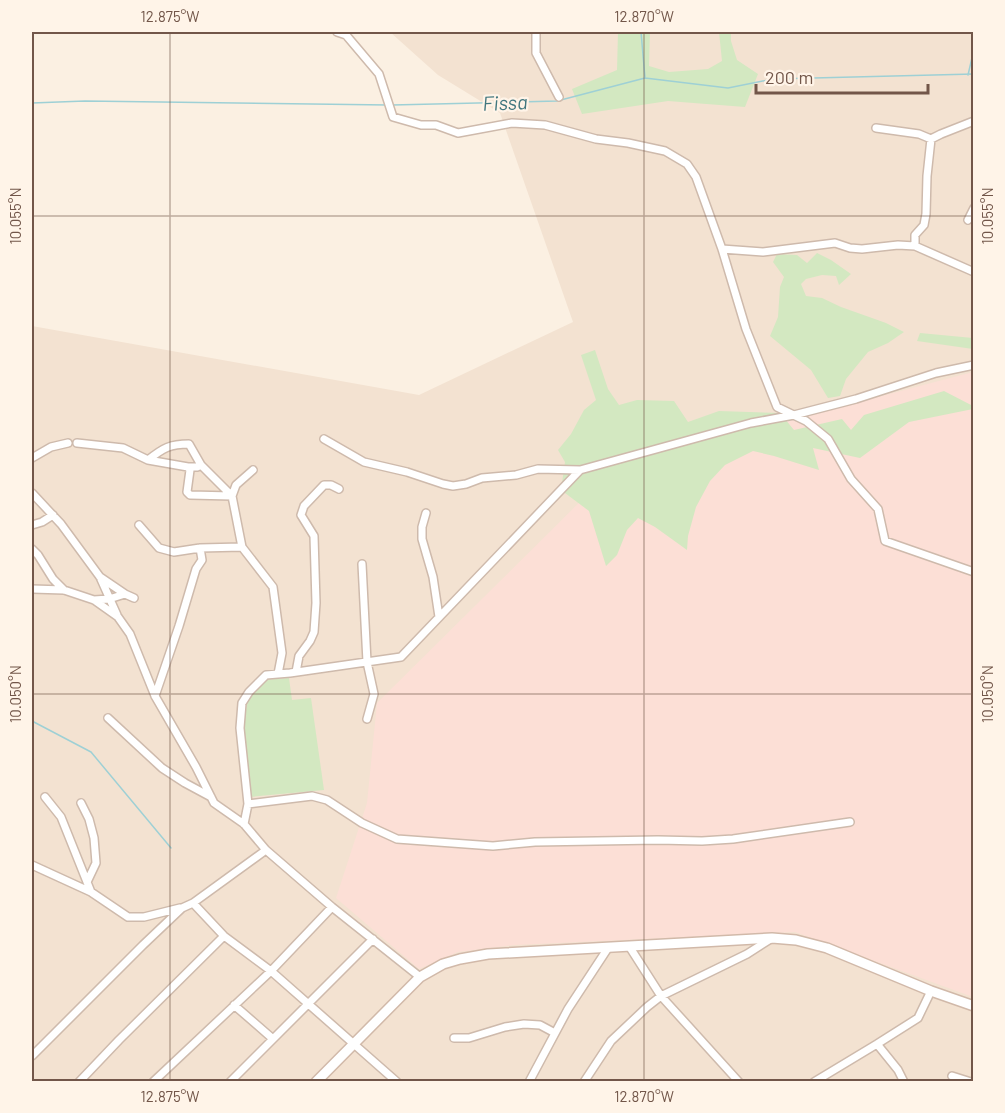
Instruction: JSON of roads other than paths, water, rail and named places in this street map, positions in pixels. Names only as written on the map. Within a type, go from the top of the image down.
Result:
[{"type":"main road","points":[[316,1082],[420,977],[443,964],[488,954],[772,939],[796,940],[814,944],[974,1006]]},
{"type":"street","points":[[337,32],[348,33],[379,74],[393,117],[421,125],[436,124],[458,133],[512,123],[545,125],[596,139],[665,151],[687,164],[696,177],[722,249],[746,329],[777,407],[806,421],[828,439],[851,479],[878,509],[885,541],[974,572]]},
{"type":"street","points":[[536,32],[536,53],[559,97]]},
{"type":"street","points":[[876,128],[919,134],[931,139],[973,121]]},
{"type":"street","points":[[915,246],[915,235],[924,225],[926,214],[931,139]]},
{"type":"street","points":[[968,220],[974,208]]},
{"type":"street","points":[[722,249],[763,252],[835,243],[862,249],[898,245],[915,246],[974,272]]},
{"type":"street","points":[[324,439],[364,462],[453,486],[482,478],[516,475],[538,469],[579,470],[751,423],[856,399],[936,373],[974,365]]},
{"type":"street","points":[[32,458],[51,447],[68,443]]},
{"type":"street","points":[[77,443],[123,448],[148,460],[188,467],[201,465]]},
{"type":"street","points":[[148,460],[175,444],[189,444],[201,465],[232,496]]},
{"type":"street","points":[[188,467],[190,470],[187,492],[190,495],[232,496]]},
{"type":"street","points":[[254,470],[236,485],[232,496],[242,547],[273,587],[282,653],[278,674]]},
{"type":"street","points":[[244,824],[248,804],[240,728],[242,703],[249,692],[266,675],[401,657],[579,470]]},
{"type":"street","points":[[296,672],[299,657],[314,632],[316,603],[314,536],[302,515],[304,506],[324,484],[339,489]]},
{"type":"street","points":[[32,493],[61,524],[100,577],[118,617],[130,634],[155,696],[214,803],[244,824],[266,850],[332,907],[420,977]]},
{"type":"street","points":[[426,513],[422,527],[422,539],[433,577],[440,617]]},
{"type":"street","points":[[32,525],[53,515]]},
{"type":"street","points":[[139,525],[159,548],[174,552],[200,548],[242,547]]},
{"type":"street","points":[[155,696],[196,569],[202,560],[200,548]]},
{"type":"street","points":[[32,549],[53,579],[64,590]]},
{"type":"street","points":[[362,564],[367,662],[374,694],[367,719]]},
{"type":"street","points":[[100,577],[134,598]]},
{"type":"street","points":[[32,589],[64,590],[94,600],[118,617]]},
{"type":"street","points":[[94,600],[110,599],[125,594]]},
{"type":"street","points":[[108,718],[162,768],[211,797]]},
{"type":"street","points":[[248,804],[312,796],[327,800],[362,823],[397,839],[493,846],[535,842],[733,839],[850,822]]},
{"type":"street","points":[[45,797],[61,817],[91,892]]},
{"type":"street","points":[[81,803],[89,819],[94,838],[96,863],[87,882]]},
{"type":"street","points":[[32,865],[91,892],[128,917],[144,917],[193,903],[266,850]]},
{"type":"street","points":[[193,903],[224,936],[271,971],[397,1082]]},
{"type":"street","points":[[153,1082],[271,971],[332,907]]},
{"type":"street","points":[[32,1056],[182,908]]},
{"type":"street","points":[[79,1082],[224,936]]},
{"type":"street","points":[[230,1082],[373,939]]},
{"type":"street","points":[[584,1082],[611,1041],[661,996],[747,954],[772,939]]},
{"type":"street","points":[[628,946],[661,996],[739,1082]]},
{"type":"street","points":[[529,1082],[568,1009],[608,948]]},
{"type":"street","points":[[814,1082],[918,1018],[931,991]]},
{"type":"street","points":[[234,1005],[273,1039]]},
{"type":"street","points":[[454,1038],[469,1038],[524,1024],[540,1025],[555,1033]]},
{"type":"street","points":[[877,1044],[898,1070],[904,1082]]},
{"type":"street","points":[[952,1076],[971,1082]]},
{"type":"waterway","points":[[641,32],[645,78]]},
{"type":"waterway","points":[[968,75],[974,49]]},
{"type":"waterway","name":"Fissa","points":[[392,105],[557,101],[645,78],[728,88],[773,79],[974,74]]},
{"type":"waterway","name":"Fissa","points":[[32,103],[85,101],[388,105]]},
{"type":"waterway","points":[[32,721],[91,752],[171,848]]}]
